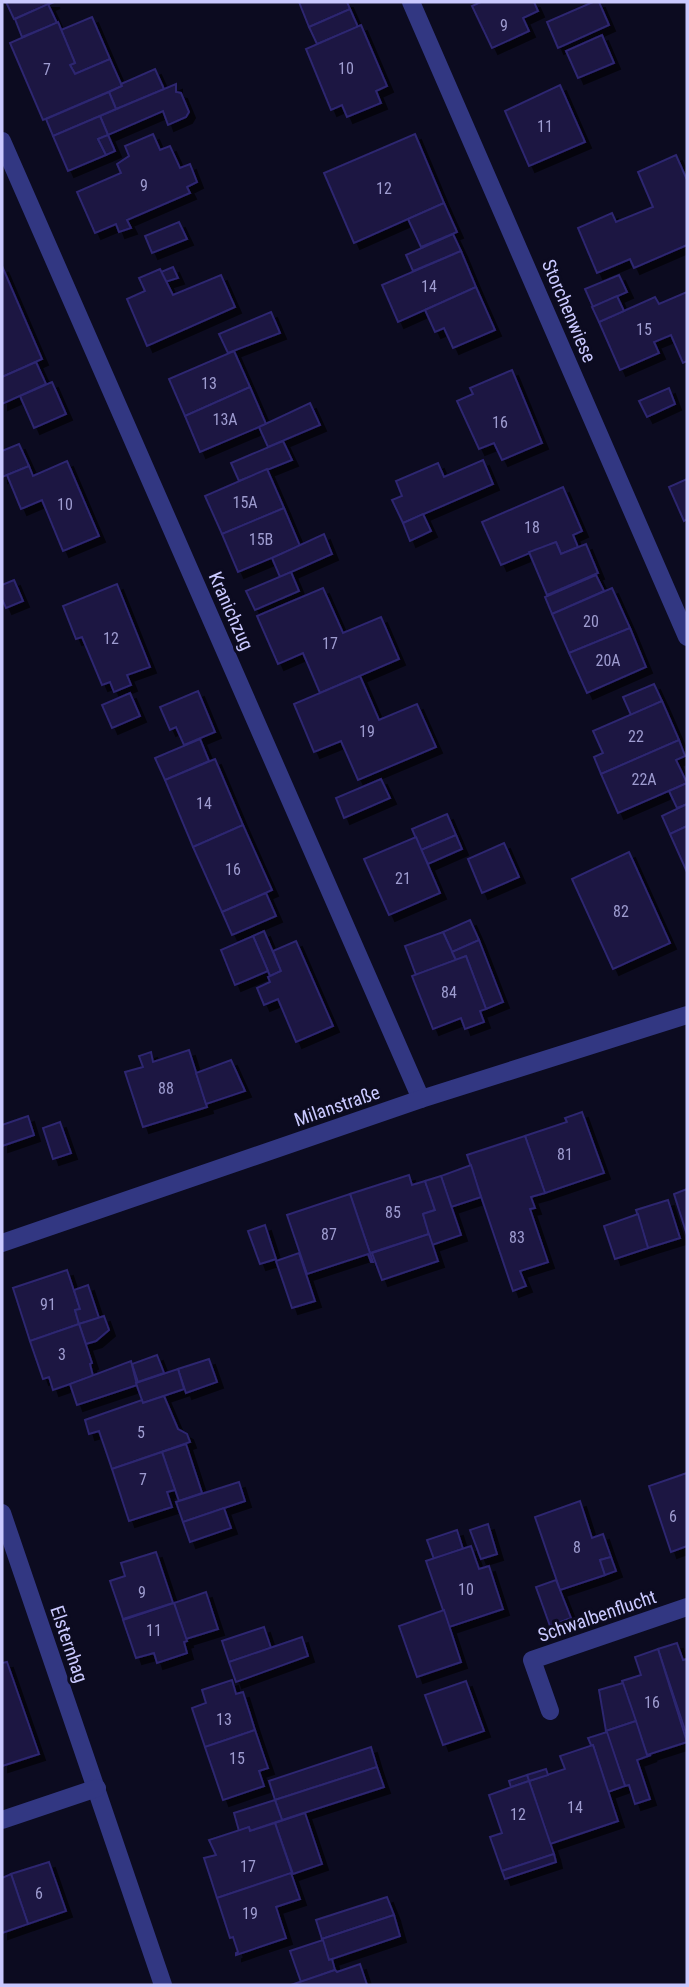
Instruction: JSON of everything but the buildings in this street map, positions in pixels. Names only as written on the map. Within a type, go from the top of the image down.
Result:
[{"type":"street","name":"Storchenwiese","points":[[411,2],[687,637]]},
{"type":"street","name":"Kranichzug","points":[[2,141],[421,1099]]},
{"type":"street","name":"Milanstraße","points":[[2,1242],[421,1099],[687,1015]]},
{"type":"street","name":"Elsternhag","points":[[2,1513],[163,1985]]},
{"type":"street","name":"Schwalbenflucht","points":[[550,1711],[532,1660],[687,1607]]},
{"type":"street","points":[[2,1820],[97,1788]]}]
